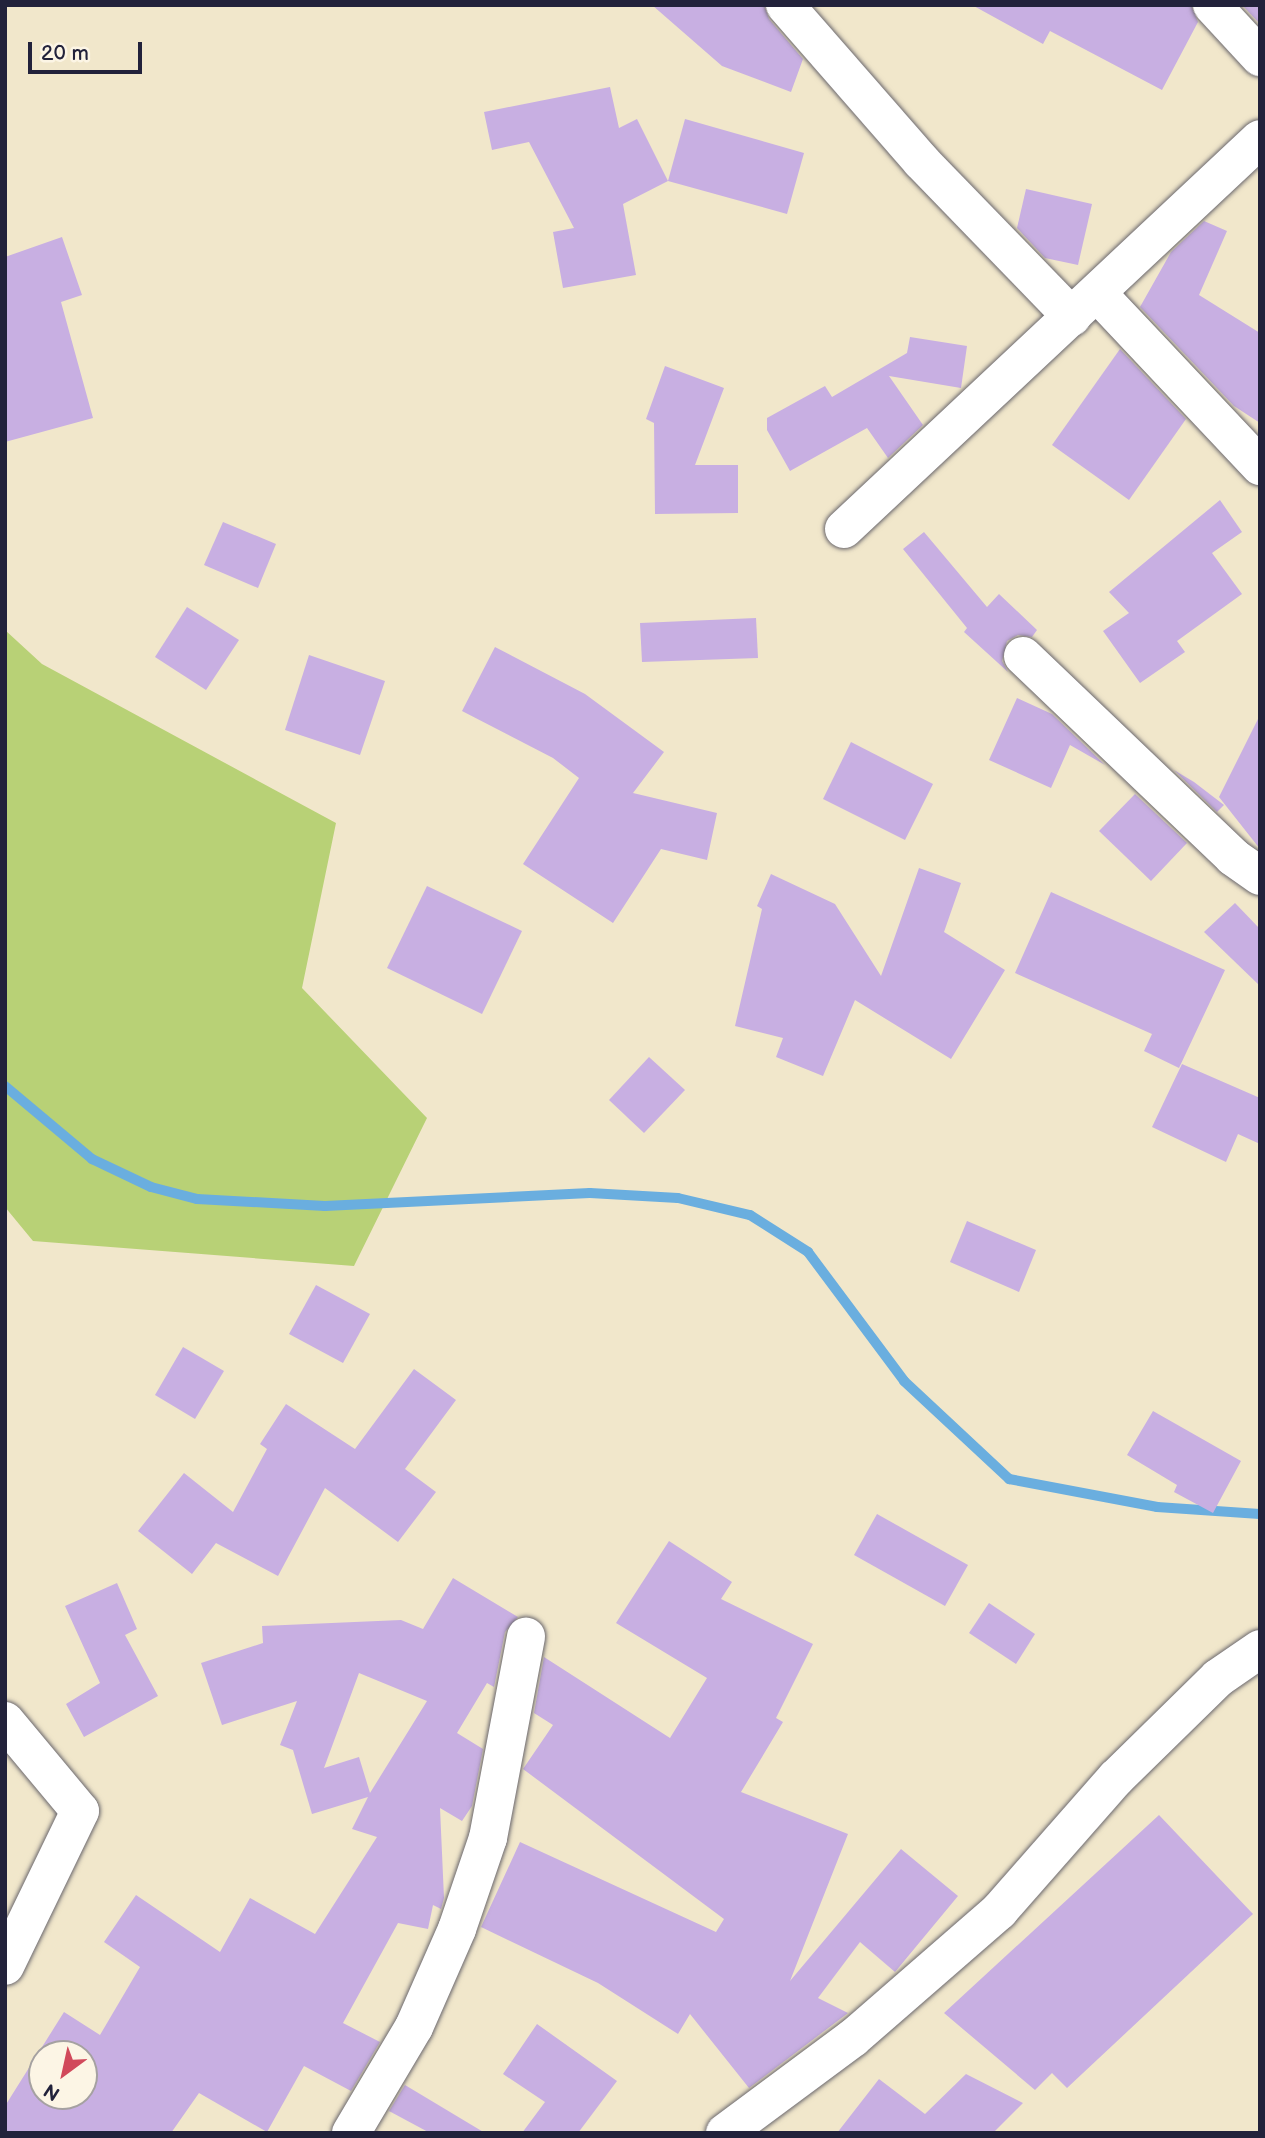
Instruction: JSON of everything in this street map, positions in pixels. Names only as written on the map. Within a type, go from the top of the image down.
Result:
[{"type":"street","points":[[785,5],[921,161],[1085,305],[1260,466]]},
{"type":"street","points":[[1212,5],[1260,57]]},
{"type":"street","points":[[844,529],[1260,139]]},
{"type":"street","points":[[1023,656],[1233,857],[1260,876]]},
{"type":"street","points":[[351,2133],[414,2028],[457,1929],[488,1838],[526,1637]]},
{"type":"street","points":[[725,2133],[853,2038],[999,1910],[1116,1778],[1218,1678],[1260,1649]]},
{"type":"street","points":[[5,1721],[80,1811],[5,1966]]},
{"type":"green space","points":[[5,630],[42,664],[336,823],[302,988],[427,1118],[354,1266],[33,1241],[5,1207]]},
{"type":"building","points":[[652,5],[764,5],[769,19],[803,59],[791,92],[722,66]]},
{"type":"building","points":[[972,5],[1191,5],[1198,22],[1162,90],[1050,31],[1043,44]]},
{"type":"building","points":[[1242,5],[1260,5],[1260,24]]},
{"type":"building","points":[[610,87],[619,128],[637,119],[668,181],[623,204],[636,275],[563,288],[553,232],[574,228],[529,142],[492,150],[484,112]]},
{"type":"building","points":[[685,119],[804,153],[787,214],[668,181]]},
{"type":"building","points":[[1026,189],[1092,204],[1078,265],[1045,258],[1017,228]]},
{"type":"building","points":[[1204,221],[1227,231],[1199,295],[1260,333],[1260,423],[1234,406],[1140,307],[1171,252]]},
{"type":"building","points":[[62,237],[82,295],[61,302],[93,418],[5,442],[5,257]]},
{"type":"building","points":[[910,337],[967,346],[961,388],[889,376],[923,425],[888,458],[867,428],[790,471],[767,430],[767,418],[825,386],[832,397],[907,353]]},
{"type":"building","points":[[1120,349],[1186,419],[1129,500],[1052,445]]},
{"type":"building","points":[[665,366],[724,388],[695,465],[738,465],[738,513],[655,514],[654,423],[646,419]]},
{"type":"building","points":[[1220,500],[1242,532],[1212,553],[1242,594],[1177,641],[1185,652],[1140,683],[1103,631],[1129,613],[1109,592]]},
{"type":"building","points":[[223,522],[276,544],[258,588],[204,565]]},
{"type":"building","points":[[924,532],[987,607],[999,594],[1037,630],[1032,637],[1018,635],[1007,641],[1002,661],[1008,672],[964,632],[967,628],[903,549]]},
{"type":"building","points":[[187,607],[239,640],[206,690],[155,657]]},
{"type":"building","points":[[756,618],[758,658],[642,662],[640,623]]},
{"type":"building","points":[[495,647],[585,694],[664,752],[633,793],[717,813],[707,860],[661,849],[613,923],[523,864],[579,778],[553,758],[462,711]]},
{"type":"building","points":[[309,655],[385,681],[360,755],[285,730]]},
{"type":"building","points":[[1017,698],[1052,714],[1105,765],[1070,745],[1051,788],[989,760]]},
{"type":"building","points":[[1260,715],[1260,849],[1219,797]]},
{"type":"building","points":[[851,742],[933,784],[905,840],[823,799]]},
{"type":"building","points":[[1174,770],[1194,782],[1224,805],[1217,812]]},
{"type":"building","points":[[1135,794],[1187,843],[1151,881],[1099,831]]},
{"type":"building","points":[[919,868],[961,883],[944,932],[1005,970],[951,1059],[855,1000],[823,1076],[776,1057],[783,1038],[735,1026],[762,909],[757,906],[771,874],[835,904],[881,976]]},
{"type":"building","points":[[427,886],[522,931],[482,1014],[387,968]]},
{"type":"building","points":[[1051,892],[1225,970],[1179,1068],[1144,1051],[1152,1034],[1015,973]]},
{"type":"building","points":[[1235,903],[1260,929],[1260,986],[1204,932]]},
{"type":"building","points":[[649,1057],[685,1090],[644,1133],[609,1100]]},
{"type":"building","points":[[1182,1064],[1260,1098],[1260,1144],[1238,1134],[1226,1162],[1152,1127]]},
{"type":"building","points":[[967,1221],[1036,1250],[1019,1292],[950,1262]]},
{"type":"building","points":[[316,1285],[370,1314],[343,1363],[289,1334]]},
{"type":"building","points":[[183,1347],[224,1371],[195,1419],[155,1395]]},
{"type":"building","points":[[414,1369],[456,1400],[405,1469],[436,1492],[398,1542],[325,1488],[278,1576],[216,1543],[192,1574],[138,1531],[184,1473],[233,1512],[267,1449],[260,1444],[286,1404],[355,1449]]},
{"type":"building","points":[[1153,1411],[1241,1461],[1213,1513],[1174,1492],[1177,1485],[1127,1455]]},
{"type":"building","points":[[877,1514],[968,1565],[945,1606],[854,1555]]},
{"type":"building","points":[[669,1541],[732,1582],[721,1599],[813,1644],[776,1718],[783,1722],[741,1792],[848,1834],[790,1981],[901,1849],[958,1896],[895,1972],[860,1942],[818,1998],[848,2013],[749,2088],[690,2014],[678,2034],[598,1983],[481,1927],[520,1842],[716,1932],[724,1919],[523,1769],[553,1725],[534,1713],[544,1657],[670,1738],[707,1678],[616,1623]]},
{"type":"building","points":[[453,1578],[518,1617],[505,1632],[494,1687],[487,1683],[457,1733],[483,1749],[472,1806],[462,1821],[440,1808],[444,1898],[441,1909],[433,1905],[428,1929],[398,1923],[343,2023],[380,2042],[351,2091],[304,2066],[267,2132],[199,2093],[171,2133],[5,2133],[5,2106],[28,2069],[28,2110],[98,2110],[98,2040],[46,2040],[64,2012],[100,2035],[140,1967],[104,1942],[136,1895],[220,1952],[250,1898],[315,1934],[377,1837],[352,1829],[368,1797],[312,1814],[293,1750],[280,1745],[297,1701],[222,1725],[201,1663],[263,1643],[262,1626],[401,1620],[423,1629]],"holes":[[[359,1673],[427,1701],[370,1793],[359,1757],[324,1768]]]},
{"type":"building","points":[[117,1583],[137,1629],[125,1635],[158,1696],[84,1737],[66,1704],[100,1683],[65,1606]]},
{"type":"building","points":[[989,1603],[1035,1634],[1016,1664],[969,1633]]},
{"type":"building","points":[[1159,1815],[1253,1914],[1067,2088],[1052,2073],[1035,2090],[944,2013]]},
{"type":"building","points":[[537,2024],[617,2081],[578,2133],[522,2133],[545,2102],[503,2074]]},
{"type":"building","points":[[966,2074],[1023,2103],[993,2133],[837,2133],[879,2079],[925,2114]]},
{"type":"building","points":[[405,2085],[485,2133],[430,2133],[389,2111]]},
{"type":"waterway","points":[[5,1086],[92,1159],[151,1187],[197,1199],[325,1206],[590,1193],[678,1198],[750,1215],[808,1252],[904,1381],[1009,1479],[1157,1507],[1260,1514]]}]
